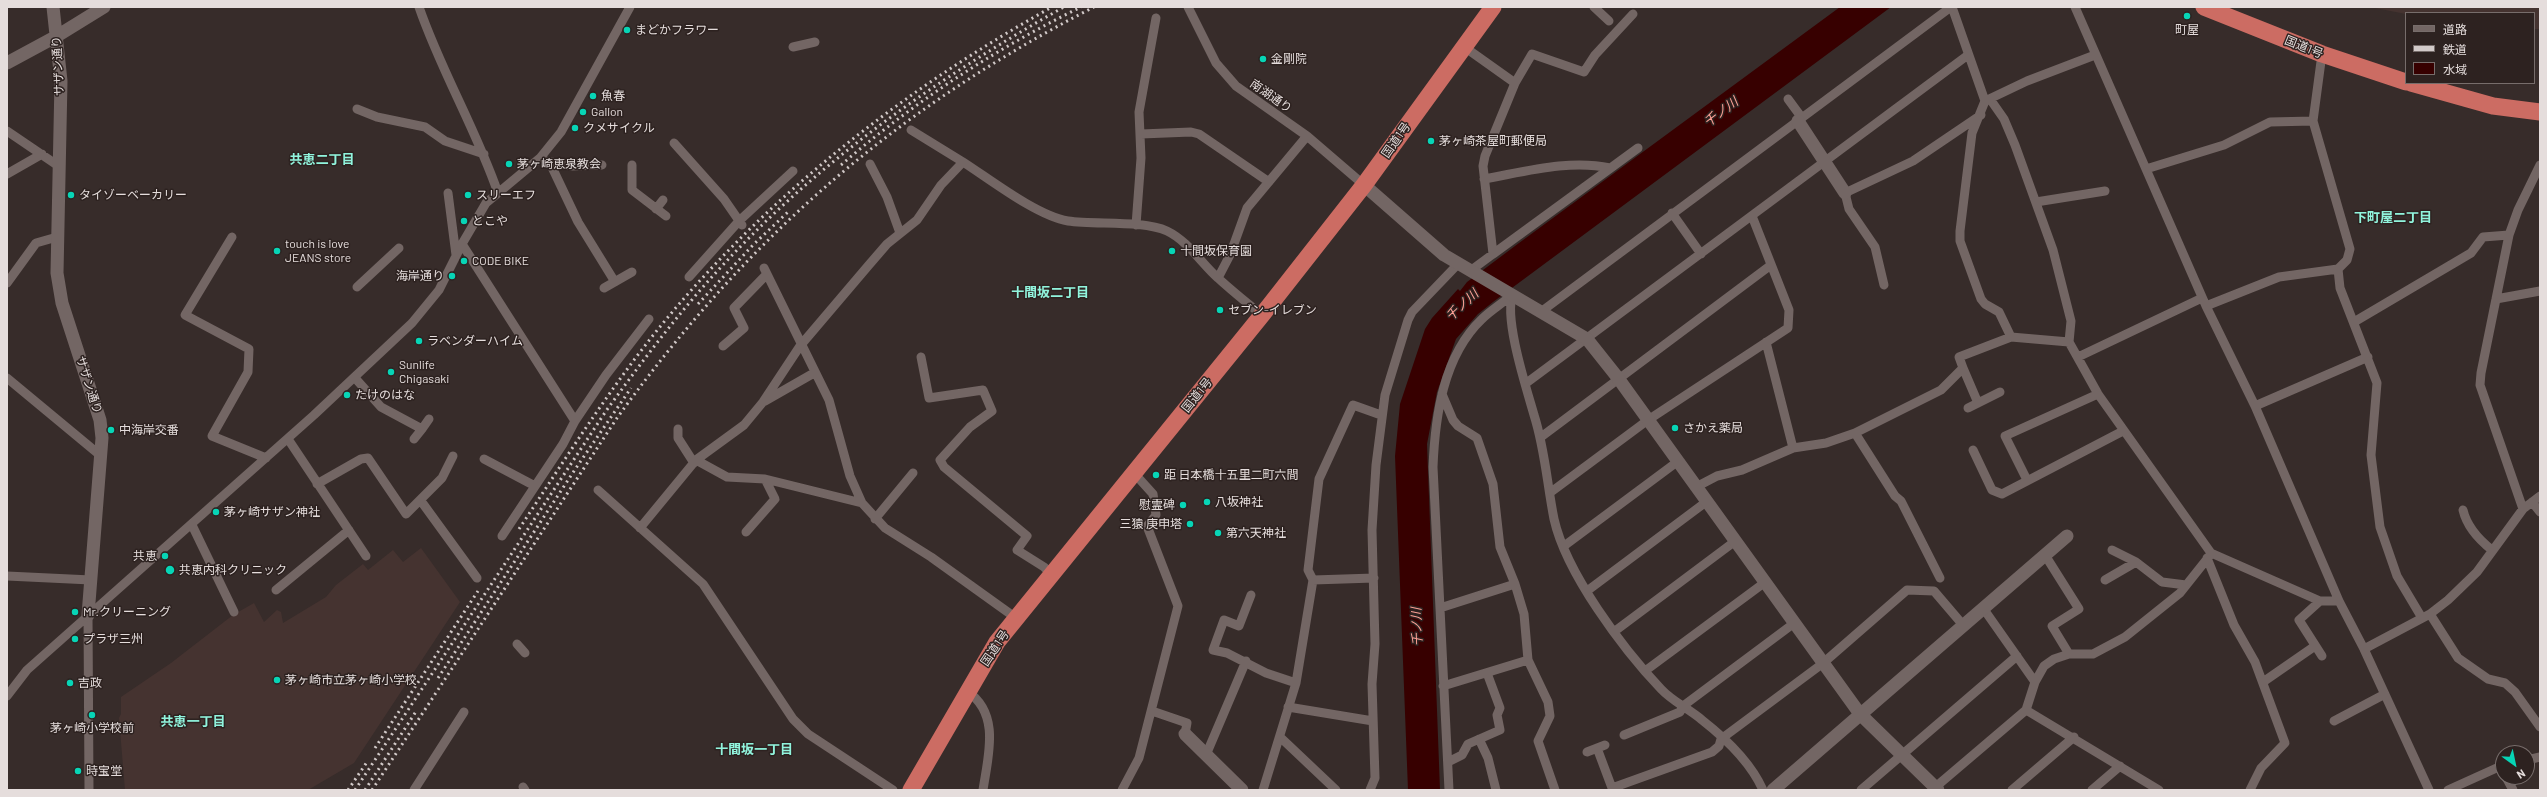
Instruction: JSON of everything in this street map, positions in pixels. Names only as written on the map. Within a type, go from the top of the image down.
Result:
[{"type":"highway","name":"国道1号","points":[[911,790],[967,691],[997,642],[1262,315],[1364,185],[1463,46],[1493,7]]},
{"type":"highway","name":"国道1号","points":[[2204,7],[2322,54],[2405,82]]},
{"type":"highway","points":[[2415,84],[2493,106],[2540,112]]},
{"type":"street","name":"サザン通り","points":[[53,7],[61,82],[57,237],[58,286],[100,420],[101,456],[88,615],[89,790]]},
{"type":"street","points":[[7,63],[57,36],[104,7]]},
{"type":"street","points":[[419,7],[433,42],[484,154],[498,193]]},
{"type":"street","points":[[7,696],[27,670],[192,525],[355,378],[429,304],[440,290],[462,244],[486,203],[540,158],[561,132],[630,7]]},
{"type":"street","name":"南湖通り","points":[[1188,7],[1196,27],[1225,75],[1236,86],[1307,136],[1364,185]]},
{"type":"street","points":[[1594,7],[1609,21]]},
{"type":"street","points":[[1542,311],[1952,7],[1968,55],[1988,100],[2004,119],[2026,171],[2063,283],[2070,321],[2069,342],[2098,394],[2209,555],[2234,625],[2255,662],[2263,682],[2285,743],[2260,768],[2250,790]]},
{"type":"street","points":[[2075,7],[2094,55],[2204,302],[2255,406],[2339,601],[2364,649],[2429,790]]},
{"type":"street","points":[[1493,254],[1484,179],[1484,156],[1515,83],[1532,54],[1584,72],[1595,55],[1634,14]]},
{"type":"street","points":[[1136,225],[1141,134],[1140,112],[1156,18]]},
{"type":"street","points":[[793,47],[815,42]]},
{"type":"street","points":[[1463,46],[1515,83]]},
{"type":"street","points":[[2078,357],[2204,302],[2279,277],[2338,269],[2347,260],[2350,249],[2314,121],[2322,54]]},
{"type":"street","points":[[1525,384],[1968,55]]},
{"type":"street","points":[[2011,337],[1999,312],[1985,304],[1981,299],[1960,241],[1972,133],[1988,100],[2027,81],[2094,55]]},
{"type":"street","points":[[1788,99],[1845,193],[1849,209],[1875,247],[1884,285]]},
{"type":"street","points":[[358,109],[377,117],[425,127],[445,141],[484,154]]},
{"type":"street","points":[[1845,193],[1913,161],[1982,114]]},
{"type":"street","points":[[2146,170],[2224,145],[2270,122],[2314,121]]},
{"type":"street","points":[[911,130],[1028,204],[1053,217],[1068,220],[1136,225],[1166,230],[1174,235],[1218,278],[1262,315]]},
{"type":"street","points":[[7,131],[60,167]]},
{"type":"street","points":[[1141,134],[1191,132],[1199,134],[1269,182]]},
{"type":"street","points":[[1218,278],[1230,255],[1247,208],[1307,136]]},
{"type":"street","points":[[674,143],[719,193],[741,224]]},
{"type":"street","points":[[1470,271],[1638,148]]},
{"type":"street","points":[[7,174],[42,154]]},
{"type":"street","points":[[540,158],[550,163],[572,166],[602,165]]},
{"type":"street","points":[[640,528],[695,462],[744,425],[763,402],[800,346],[868,266],[900,233],[917,220],[941,185],[963,162]]},
{"type":"street","points":[[550,163],[578,222],[615,282]]},
{"type":"street","points":[[870,164],[887,197],[900,233]]},
{"type":"street","points":[[632,165],[632,190],[666,216]]},
{"type":"street","points":[[1484,179],[1547,168],[1595,165],[1610,168]]},
{"type":"street","points":[[2523,509],[2480,385],[2509,235],[2518,210],[2540,165]]},
{"type":"street","points":[[689,276],[793,171]]},
{"type":"street","points":[[1364,185],[1432,246],[1458,264],[1513,294],[1587,339],[1618,378],[1764,584],[1860,714],[1935,789],[2026,710],[2035,682],[2044,666],[2054,659],[2069,654],[2088,655],[2104,649],[2143,624],[2186,585],[2209,555]]},
{"type":"street","points":[[2036,202],[2067,195],[2105,191]]},
{"type":"street","points":[[448,193],[456,256]]},
{"type":"street","points":[[656,209],[663,200]]},
{"type":"street","points":[[1672,214],[1701,254]]},
{"type":"street","points":[[1551,492],[1648,420],[1788,328],[1789,310],[1752,216]]},
{"type":"street","points":[[2354,322],[2471,253],[2483,237],[2509,235]]},
{"type":"street","points":[[7,283],[36,243],[57,237]]},
{"type":"street","points":[[232,237],[186,315],[249,349],[248,372],[212,436],[266,458]]},
{"type":"street","points":[[462,244],[574,421]]},
{"type":"street","points":[[357,286],[399,248]]},
{"type":"street","points":[[1370,790],[1375,778],[1372,684],[1375,644],[1373,522],[1381,415],[1408,320],[1412,312],[1458,264]]},
{"type":"street","points":[[1541,437],[1771,265]]},
{"type":"street","points":[[2338,269],[2340,288],[2377,383],[2371,455],[2380,527],[2397,576],[2458,658],[2488,679],[2504,684],[2515,692],[2540,727]]},
{"type":"street","points":[[723,346],[744,328],[734,308],[765,271],[800,346],[829,400],[850,476],[862,503],[885,528],[931,557],[1016,618]]},
{"type":"street","points":[[604,288],[632,272]]},
{"type":"street","points":[[2496,299],[2540,291]]},
{"type":"street","points":[[1513,294],[1510,308],[1525,384],[1541,437],[1551,492],[1554,520],[1574,570],[1615,631],[1645,671],[1662,690],[1722,739],[1748,766],[1760,788]]},
{"type":"street","points":[[1449,790],[1433,467],[1434,437],[1442,394],[1462,345],[1481,320],[1513,294]]},
{"type":"street","points":[[502,536],[563,444],[574,421],[606,375],[649,319]]},
{"type":"street","points":[[1978,402],[1959,357],[2011,337],[2069,342]]},
{"type":"street","points":[[1766,342],[1793,448]]},
{"type":"street","points":[[922,357],[929,398],[983,390],[992,411],[970,427],[940,460],[944,467],[1027,536],[1017,550],[1044,567],[1052,576]]},
{"type":"street","points":[[2255,406],[2368,357]]},
{"type":"street","points":[[1696,487],[1717,476],[1742,470],[1793,448],[1826,443],[1855,433],[1940,390],[1963,368]]},
{"type":"street","points":[[763,402],[814,373]]},
{"type":"street","points":[[7,378],[101,456]]},
{"type":"street","points":[[355,378],[381,407],[422,429]]},
{"type":"street","points":[[1968,408],[2000,392]]},
{"type":"street","points":[[1442,394],[1453,420],[1477,438],[1493,484],[1500,548],[1515,584],[1526,625],[1528,660],[1548,702],[1550,716],[1538,741],[1555,790]]},
{"type":"street","points":[[2027,480],[2005,436],[2098,394]]},
{"type":"street","points":[[1263,790],[1296,683],[1313,580],[1308,570],[1319,479],[1353,405],[1381,415]]},
{"type":"street","points":[[414,439],[429,419]]},
{"type":"street","points":[[678,430],[678,438],[695,462],[727,477],[765,479],[862,503]]},
{"type":"street","points":[[1973,450],[1992,490],[2002,494],[2123,431]]},
{"type":"street","points":[[1855,433],[1895,496],[1902,501],[1940,578]]},
{"type":"street","points":[[288,439],[366,556]]},
{"type":"street","points":[[317,484],[361,459],[368,458],[406,514],[442,478],[453,456]]},
{"type":"street","points":[[484,459],[535,486]]},
{"type":"street","points":[[1564,546],[1677,462]]},
{"type":"street","points":[[875,518],[912,473]]},
{"type":"street","points":[[1122,790],[1139,758],[1178,606],[1147,526],[1156,515],[1153,494],[1134,473]]},
{"type":"street","points":[[746,532],[775,499],[765,479]]},
{"type":"street","points":[[598,490],[703,584],[793,719],[808,734],[893,790]]},
{"type":"street","points":[[2364,649],[2426,616],[2477,572],[2523,509],[2540,496]]},
{"type":"street","points":[[420,501],[477,578]]},
{"type":"street","points":[[1587,591],[1706,502]]},
{"type":"street","points":[[2532,502],[2540,512]]},
{"type":"street","points":[[2463,510],[2466,520],[2474,533],[2492,550]]},
{"type":"street","points":[[192,525],[234,612]]},
{"type":"street","points":[[276,590],[349,530]]},
{"type":"street","points":[[1773,790],[2067,536]]},
{"type":"street","points":[[1615,631],[1734,542]]},
{"type":"street","points":[[2112,550],[2136,562],[2162,582],[2186,585]]},
{"type":"street","points":[[2045,555],[2079,609],[2052,626],[2069,654]]},
{"type":"street","points":[[2209,555],[2320,601],[2339,601]]},
{"type":"street","points":[[2105,580],[2136,562]]},
{"type":"street","points":[[7,576],[91,580]]},
{"type":"street","points":[[1313,580],[1374,578]]},
{"type":"street","points":[[1440,608],[1515,584]]},
{"type":"street","points":[[1645,671],[1764,584]]},
{"type":"street","points":[[1587,752],[1601,746],[1612,788],[1712,752],[1719,746],[1722,739],[1822,664],[1907,590],[1934,591],[1963,626]]},
{"type":"street","points":[[1251,595],[1239,626],[1224,620],[1213,650],[1246,661],[1266,673],[1296,683]]},
{"type":"street","points":[[2320,601],[2299,620],[2322,656]]},
{"type":"street","points":[[1983,608],[2035,682]]},
{"type":"street","points":[[1624,735],[1680,712],[1683,706],[1793,624]]},
{"type":"street","points":[[517,644],[525,653]]},
{"type":"street","points":[[2263,682],[2315,646]]},
{"type":"street","points":[[1861,790],[2017,656]]},
{"type":"street","points":[[1443,686],[1528,660]]},
{"type":"street","points":[[1206,755],[1246,661]]},
{"type":"street","points":[[1448,762],[1462,755],[1468,744],[1500,730],[1497,715],[1500,708],[1487,672]]},
{"type":"street","points":[[967,691],[979,701],[987,714],[991,729],[983,790]]},
{"type":"street","points":[[2334,721],[2385,694]]},
{"type":"street","points":[[1288,707],[1373,721]]},
{"type":"street","points":[[2026,710],[2074,737],[2158,790]]},
{"type":"street","points":[[1152,711],[1187,724],[1185,734],[1242,790]]},
{"type":"street","points":[[414,790],[464,712]]},
{"type":"street","points":[[1280,737],[1336,790]]},
{"type":"street","points":[[2012,790],[2074,737]]},
{"type":"street","points":[[1479,739],[1488,758],[1496,790]]},
{"type":"street","points":[[2092,790],[2120,766]]},
{"type":"street","points":[[2448,790],[2495,769]]},
{"type":"street","points":[[522,790],[523,787],[525,790]]},
{"type":"shaded area","points":[[2370,7],[2540,7],[2540,29],[2535,29],[2535,12],[2405,12],[2405,14]]},
{"type":"shaded area","name":"茅ヶ崎市立茅ヶ崎小学校","points":[[421,548],[460,602],[354,763],[308,790],[125,790],[119,718],[121,714],[121,697],[171,663],[233,615],[254,603],[264,622],[277,610],[281,612],[283,623],[326,597],[336,585],[363,564],[368,570],[393,550],[403,562]]},
{"type":"water","name":"千ノ川","points":[[1840,7],[1891,7],[1493,302],[1478,314],[1456,339],[1437,392],[1427,444],[1440,790],[1408,790],[1395,456],[1400,404],[1425,329],[1432,318],[1458,289],[1460,291],[1467,282]]},
{"type":"railway","points":[[519,529],[576,442],[636,357],[680,303],[720,259],[807,177],[900,103],[1000,37],[1052,7]]},
{"type":"railway","points":[[355,790],[606,411],[662,336],[706,283],[760,227],[840,156],[883,123],[972,62],[1064,7]]},
{"type":"railway","points":[[841,165],[926,98],[956,78],[1017,41],[1081,7]]},
{"type":"railway","points":[[372,790],[617,418],[667,353],[719,292],[773,235],[830,183],[890,134],[954,89],[1022,47],[1094,7]]},
{"type":"railway","points":[[698,304],[753,245],[789,211]]},
{"type":"railway","points":[[438,678],[576,468],[631,388]]},
{"type":"railway","points":[[375,748],[478,591]]},
{"type":"railway","points":[[365,790],[417,710]]},
{"type":"railway","points":[[348,790],[367,762]]},
{"type":"place","name":"町屋","points":[[2187,16]]},
{"type":"place","name":"まどかフラワー","points":[[627,30]]},
{"type":"place","name":"金剛院","points":[[1263,59]]},
{"type":"place","name":"魚春","points":[[593,96]]},
{"type":"place","name":"Gallon","points":[[583,112]]},
{"type":"place","name":"クメサイクル","points":[[575,128]]},
{"type":"place","name":"茅ヶ崎茶屋町郵便局","points":[[1431,141]]},
{"type":"place","name":"茅ヶ崎恵泉教会","points":[[509,164]]},
{"type":"place","name":"タイゾーベーカリー","points":[[71,195]]},
{"type":"place","name":"スリーエフ","points":[[468,195]]},
{"type":"place","name":"とこや","points":[[464,221]]},
{"type":"place","name":"touch is love JEANS store","points":[[277,251]]},
{"type":"place","name":"十間坂保育園","points":[[1172,251]]},
{"type":"place","name":"CODE BIKE","points":[[464,261]]},
{"type":"place","name":"海岸通り","points":[[452,276]]},
{"type":"place","name":"セブン-イレブン","points":[[1220,310]]},
{"type":"place","name":"ラベンダーハイム","points":[[419,341]]},
{"type":"place","name":"Sunlife Chigasaki","points":[[391,372]]},
{"type":"place","name":"たけのはな","points":[[347,395]]},
{"type":"place","name":"さかえ薬局","points":[[1675,428]]},
{"type":"place","name":"中海岸交番","points":[[111,430]]},
{"type":"place","name":"距 日本橋十五里二町六間","points":[[1156,475]]},
{"type":"place","name":"八坂神社","points":[[1207,502]]},
{"type":"place","name":"慰霊碑","points":[[1183,505]]},
{"type":"place","name":"茅ヶ崎サザン神社","points":[[216,512]]},
{"type":"place","name":"三猿 庚申塔","points":[[1190,524]]},
{"type":"place","name":"第六天神社","points":[[1218,533]]},
{"type":"place","name":"共恵","points":[[165,556]]},
{"type":"place","name":"共恵内科クリニック","points":[[170,570]]},
{"type":"place","name":"Mr.クリーニング","points":[[75,612]]},
{"type":"place","name":"プラザ三州","points":[[75,639]]},
{"type":"place","name":"茅ヶ崎市立茅ヶ崎小学校","points":[[277,680]]},
{"type":"place","name":"吉政","points":[[70,683]]},
{"type":"place","name":"茅ヶ崎小学校前","points":[[92,715]]},
{"type":"place","name":"時宝堂","points":[[78,771]]},
{"type":"district","name":"共恵二丁目","points":[[322,160]]},
{"type":"district","name":"下町屋二丁目","points":[[2393,218]]},
{"type":"district","name":"十間坂二丁目","points":[[1050,293]]},
{"type":"district","name":"共恵一丁目","points":[[193,722]]},
{"type":"district","name":"十間坂一丁目","points":[[754,750]]}]
